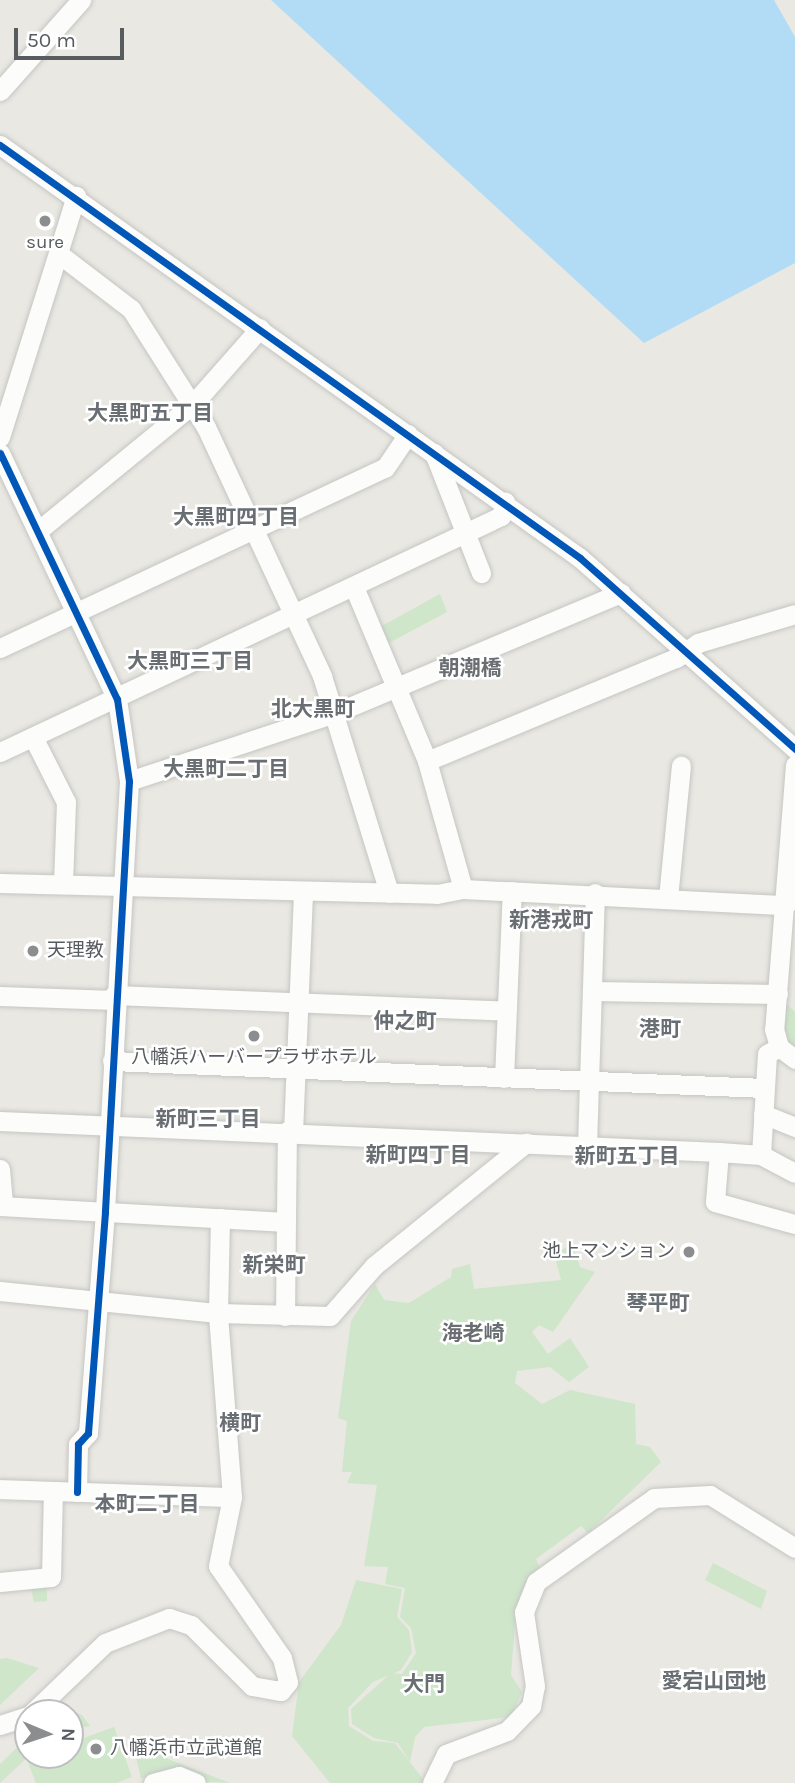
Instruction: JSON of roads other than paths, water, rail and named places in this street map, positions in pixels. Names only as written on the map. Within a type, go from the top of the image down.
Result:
[{"type":"street","points":[[0,91],[81,0]]},
{"type":"street","points":[[0,145],[76,196],[505,502],[621,593],[795,748]]},
{"type":"street","points":[[0,437],[76,196]]},
{"type":"street","points":[[59,254],[131,309],[193,404],[335,713],[388,893]]},
{"type":"street","points":[[39,530],[193,404],[260,328]]},
{"type":"street","points":[[0,648],[79,614],[386,468],[408,434]]},
{"type":"street","points":[[0,453],[79,614],[117,699],[129,780],[114,998],[105,1212],[88,1433],[78,1444],[77,1492]]},
{"type":"street","points":[[434,453],[481,573]]},
{"type":"street","points":[[0,752],[501,516],[505,502]]},
{"type":"street","points":[[354,587],[427,761],[463,889]]},
{"type":"street","points":[[129,780],[335,713],[621,593]]},
{"type":"street","points":[[427,761],[686,649],[795,614]]},
{"type":"street","points":[[33,737],[66,802],[63,884]]},
{"type":"street","points":[[779,1047],[778,994],[788,902],[795,765]]},
{"type":"street","points":[[668,898],[681,766]]},
{"type":"street","points":[[0,883],[388,893],[463,889],[788,902]]},
{"type":"street","points":[[285,1316],[282,1222],[296,1069],[303,891]]},
{"type":"street","points":[[503,1078],[512,891]]},
{"type":"street","points":[[587,1146],[595,894]]},
{"type":"street","points":[[592,991],[778,994]]},
{"type":"street","points":[[0,996],[299,1002],[507,1011]]},
{"type":"street","points":[[779,1047],[795,1059]]},
{"type":"street","points":[[761,1155],[767,1054],[779,1047]]},
{"type":"street","points":[[112,1061],[764,1088]]},
{"type":"street","points":[[763,1114],[795,1127]]},
{"type":"street","points":[[0,1121],[290,1131],[719,1152],[761,1155],[795,1173]]},
{"type":"street","points":[[0,1291],[96,1304],[218,1313],[330,1316],[374,1266],[526,1143]]},
{"type":"street","points":[[719,1152],[716,1202],[795,1224]]},
{"type":"street","points":[[0,1169],[1,1206],[282,1222]]},
{"type":"street","points":[[45,1699],[98,1648],[169,1618],[191,1625],[252,1686],[281,1691],[288,1668],[218,1566],[232,1497],[218,1313],[220,1218]]},
{"type":"street","points":[[0,1489],[232,1497]]},
{"type":"street","points":[[0,1582],[51,1577],[52,1490]]},
{"type":"street","points":[[432,1783],[446,1754],[507,1731],[530,1706],[535,1686],[524,1612],[536,1582],[654,1498],[672,1492],[710,1495],[795,1548]]},
{"type":"street","points":[[153,1783],[179,1776],[196,1783]]},
{"type":"water","points":[[271,0],[774,0],[795,37],[795,263],[644,343]]},
{"type":"place","name":"sure","points":[[45,221]]},
{"type":"place","name":"天理教","points":[[33,951]]},
{"type":"place","name":"八幡浜ハーバープラザホテル","points":[[254,1036]]},
{"type":"place","name":"池上マンション","points":[[689,1252]]},
{"type":"place","name":"八幡浜市立武道館","points":[[96,1749]]},
{"type":"district","name":"大黒町五丁目","points":[[150,413]]},
{"type":"district","name":"大黒町四丁目","points":[[236,517]]},
{"type":"district","name":"大黒町三丁目","points":[[190,661]]},
{"type":"district","name":"朝潮橋","points":[[470,668]]},
{"type":"district","name":"北大黒町","points":[[313,709]]},
{"type":"district","name":"大黒町二丁目","points":[[226,769]]},
{"type":"district","name":"新港戎町","points":[[551,920]]},
{"type":"district","name":"仲之町","points":[[405,1021]]},
{"type":"district","name":"港町","points":[[660,1029]]},
{"type":"district","name":"新町三丁目","points":[[208,1119]]},
{"type":"district","name":"新町四丁目","points":[[418,1155]]},
{"type":"district","name":"新町五丁目","points":[[627,1156]]},
{"type":"district","name":"新栄町","points":[[274,1265]]},
{"type":"district","name":"琴平町","points":[[658,1303]]},
{"type":"district","name":"海老崎","points":[[473,1333]]},
{"type":"district","name":"横町","points":[[240,1423]]},
{"type":"district","name":"本町二丁目","points":[[147,1504]]},
{"type":"district","name":"愛宕山団地","points":[[714,1681]]},
{"type":"district","name":"大門","points":[[424,1684]]}]
